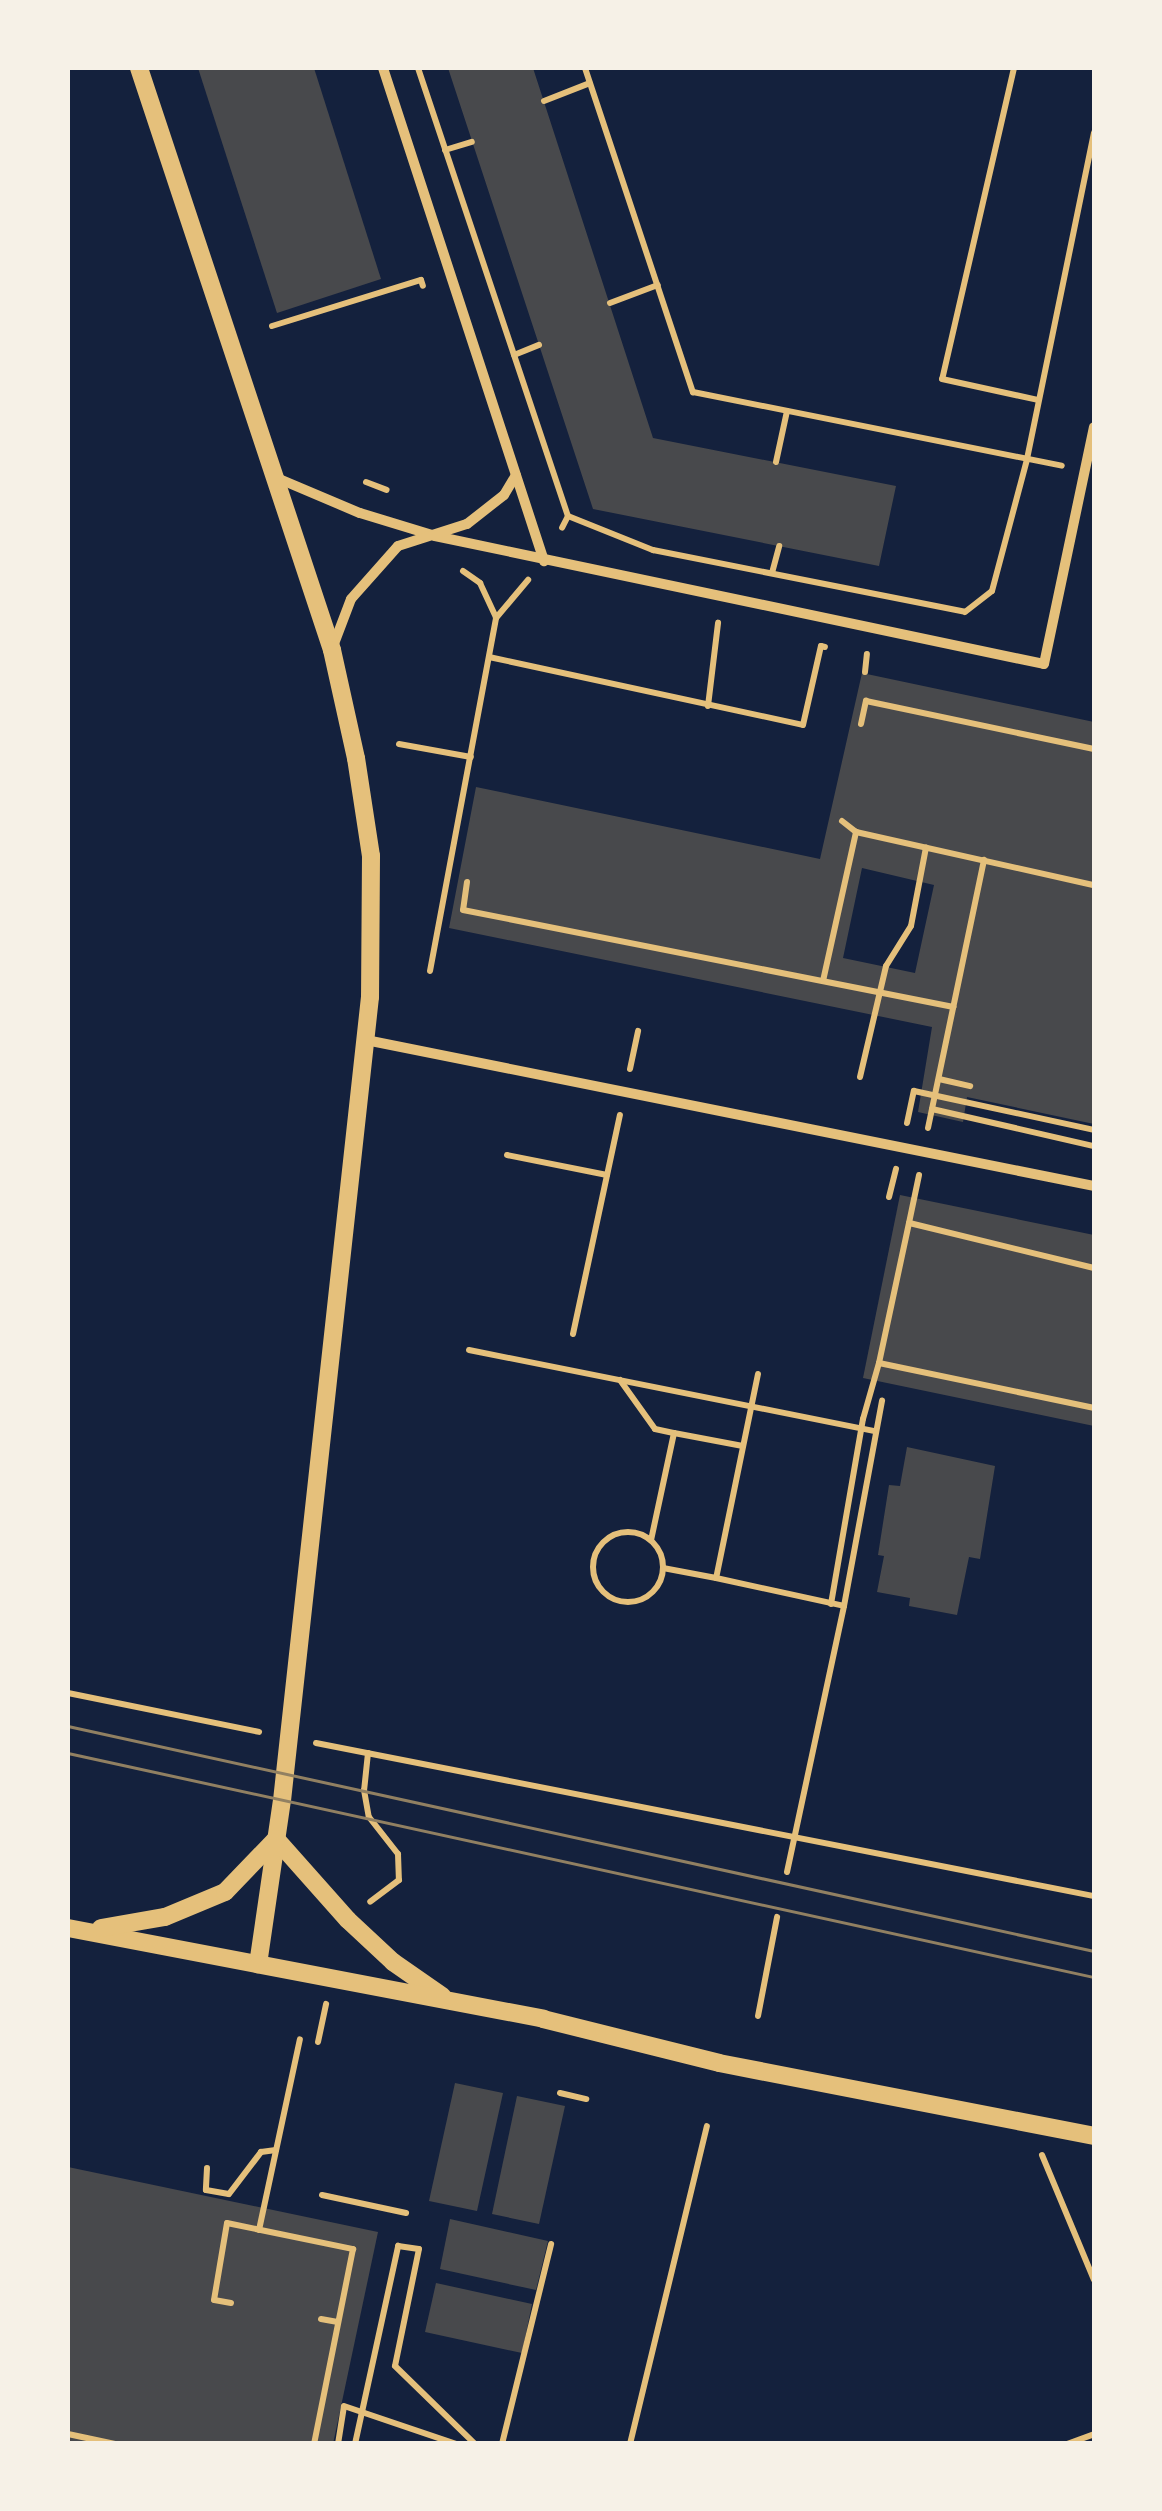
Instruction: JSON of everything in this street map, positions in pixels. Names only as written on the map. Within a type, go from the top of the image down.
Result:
[{"type":"street","points":[[139,68],[332,650],[356,758],[370,856],[373,959],[366,1040],[288,1738],[258,1964]]},
{"type":"street","points":[[383,68],[544,561]]},
{"type":"street","points":[[276,478],[360,513],[435,536],[1044,664],[1094,428]]},
{"type":"street","points":[[332,650],[351,599],[372,570],[398,546],[467,524],[504,496],[516,474]]},
{"type":"street","points":[[366,1040],[1094,1186]]},
{"type":"street","points":[[73,1929],[166,1917],[225,1892],[276,1839]]},
{"type":"street","points":[[276,1839],[348,1920],[392,1962],[449,2000]]},
{"type":"street","points":[[73,1929],[449,2000],[719,2063],[1094,2136]]},
{"type":"path","points":[[418,68],[568,516],[544,561],[496,618],[430,971]]},
{"type":"path","points":[[585,68],[693,392],[1027,459]]},
{"type":"path","points":[[1014,68],[942,379],[1038,400]]},
{"type":"path","points":[[544,101],[590,83]]},
{"type":"path","points":[[568,516],[653,550],[965,612],[992,591],[1027,459],[1094,133]]},
{"type":"path","points":[[445,150],[472,142]]},
{"type":"path","points":[[272,326],[421,280],[427,296]]},
{"type":"path","points":[[610,303],[658,286]]},
{"type":"path","points":[[514,355],[539,345]]},
{"type":"path","points":[[776,462],[787,411]]},
{"type":"path","points":[[366,482],[396,493]]},
{"type":"path","points":[[772,573],[779,546]]},
{"type":"path","points":[[459,568],[480,582],[496,618]]},
{"type":"path","points":[[708,706],[721,598]]},
{"type":"path","points":[[489,657],[803,725],[821,646],[836,649]]},
{"type":"path","points":[[852,652],[868,654],[864,672]]},
{"type":"path","points":[[861,724],[866,700],[1094,749]]},
{"type":"path","points":[[399,744],[470,756]]},
{"type":"path","points":[[842,820],[856,832],[1094,885]]},
{"type":"path","points":[[824,981],[856,832]]},
{"type":"path","points":[[860,1077],[886,966],[911,926],[926,847]]},
{"type":"path","points":[[930,1122],[984,860]]},
{"type":"path","points":[[467,882],[463,910],[954,1007]]},
{"type":"path","points":[[573,1334],[638,1031]]},
{"type":"path","points":[[938,1079],[970,1086]]},
{"type":"path","points":[[902,1145],[914,1091],[1094,1130]]},
{"type":"path","points":[[932,1110],[1094,1146]]},
{"type":"path","points":[[507,1155],[607,1175]]},
{"type":"path","points":[[831,1604],[863,1419],[918,1176]]},
{"type":"path","points":[[909,1223],[1094,1268]]},
{"type":"path","points":[[469,1350],[876,1432]]},
{"type":"path","points":[[878,1363],[1094,1408]]},
{"type":"path","points":[[716,1578],[758,1374]]},
{"type":"path","points":[[620,1380],[656,1428],[743,1446]]},
{"type":"path","points":[[786,1872],[844,1606],[882,1400]]},
{"type":"path","points":[[651,1540],[629,1532],[607,1538],[594,1558],[596,1582],[610,1598],[632,1603],[652,1594],[663,1568],[651,1540],[674,1434]]},
{"type":"path","points":[[663,1568],[844,1606]]},
{"type":"path","points":[[68,1693],[288,1738]]},
{"type":"path","points":[[353,1750],[1094,1896]]},
{"type":"path","points":[[368,1753],[364,1790],[369,1817],[398,1854],[399,1880]]},
{"type":"path","points":[[758,2016],[777,1916]]},
{"type":"path","points":[[259,2230],[300,2039]]},
{"type":"path","points":[[560,2093],[586,2098]]},
{"type":"path","points":[[1028,2122],[1094,2280]]},
{"type":"path","points":[[630,2444],[707,2126]]},
{"type":"path","points":[[207,2168],[206,2190],[230,2194],[261,2152],[276,2150]]},
{"type":"path","points":[[322,2195],[406,2213]]},
{"type":"path","points":[[231,2303],[214,2300],[227,2223],[353,2249],[314,2444]]},
{"type":"path","points":[[502,2444],[551,2244]]},
{"type":"path","points":[[354,2444],[398,2246],[419,2249],[395,2366],[475,2444]]},
{"type":"path","points":[[321,2319],[338,2322]]},
{"type":"path","points":[[338,2444],[344,2406],[456,2444]]},
{"type":"path","points":[[68,2434],[115,2444]]},
{"type":"path","points":[[1067,2444],[1094,2434]]},
{"type":"building","points":[[198,68],[314,68],[381,279],[277,313]]},
{"type":"building","points":[[448,68],[533,68],[653,438],[896,486],[879,566],[593,509]]},
{"type":"building","points":[[862,673],[1094,722],[1094,1124],[967,1097],[963,1122],[918,1112],[932,1027],[449,928],[476,787],[820,859]],"holes":[[[862,868],[934,885],[915,973],[843,958]]]},
{"type":"building","points":[[900,1195],[1094,1235],[1094,1426],[863,1378]]},
{"type":"building","points":[[907,1447],[995,1466],[980,1559],[969,1557],[957,1615],[909,1606],[910,1598],[877,1592],[884,1556],[878,1555],[889,1485],[900,1486]]},
{"type":"building","points":[[455,2083],[503,2093],[477,2211],[429,2201]]},
{"type":"building","points":[[517,2096],[565,2106],[539,2224],[492,2214]]},
{"type":"building","points":[[68,2167],[378,2232],[333,2444],[68,2444]]},
{"type":"building","points":[[450,2219],[548,2241],[536,2290],[440,2269]]},
{"type":"building","points":[[436,2283],[532,2304],[522,2353],[425,2332]]},
{"type":"tram line","points":[[68,1726],[1094,1951]]},
{"type":"tram line","points":[[68,1753],[1094,1977]]}]
